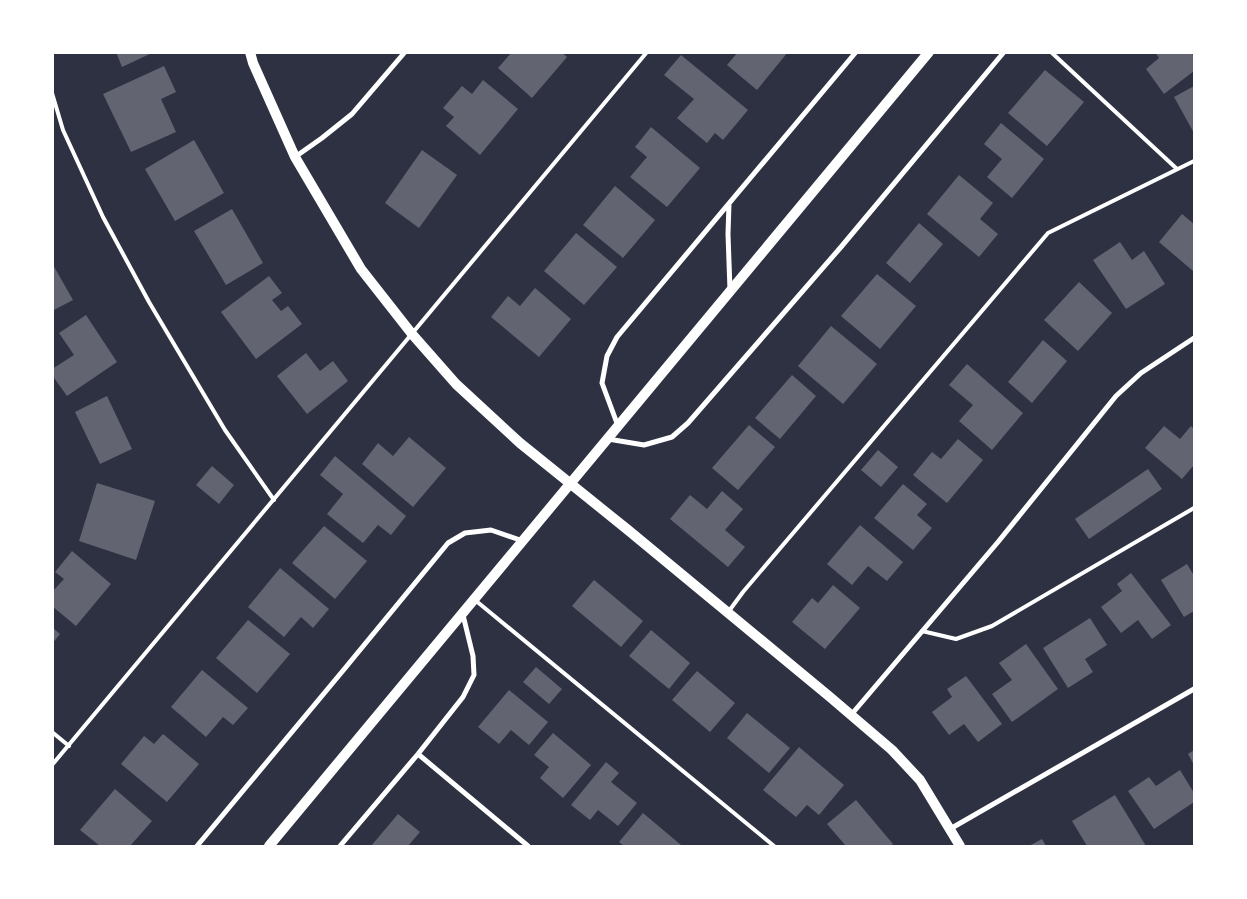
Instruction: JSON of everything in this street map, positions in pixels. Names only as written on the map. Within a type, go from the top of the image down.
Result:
[{"type":"main road","points":[[250,52],[253,63],[295,157],[361,269],[412,334],[456,384],[520,443],[892,750],[920,780],[960,846]]},
{"type":"main road","points":[[269,846],[928,52]]},
{"type":"street","points":[[295,157],[352,114],[405,52]]},
{"type":"street","points":[[618,426],[602,383],[607,356],[617,337],[856,52]]},
{"type":"street","points":[[607,439],[644,446],[672,437],[688,423],[841,247],[1004,52]]},
{"type":"street","points":[[729,204],[730,292]]},
{"type":"street","points":[[851,715],[998,542],[1116,396],[1141,373],[1194,338]]},
{"type":"street","points":[[197,846],[448,543],[466,533],[491,530],[523,541]]},
{"type":"street","points":[[340,846],[418,754],[463,697],[474,675],[473,656],[462,615]]},
{"type":"street","points":[[949,829],[1194,689]]},
{"type":"street","points":[[418,754],[528,846]]},
{"type":"lane","points":[[52,765],[647,52]]},
{"type":"lane","points":[[1051,52],[1177,169]]},
{"type":"lane","points":[[52,93],[63,130],[107,225],[225,430],[274,500]]},
{"type":"lane","points":[[727,612],[1048,232],[1194,161]]},
{"type":"lane","points":[[922,631],[956,639],[992,626],[1194,508]]},
{"type":"lane","points":[[475,600],[774,846]]},
{"type":"lane","points":[[52,732],[69,746]]},
{"type":"building","points":[[116,52],[154,52],[122,67]]},
{"type":"building","points":[[512,52],[561,52],[567,57],[532,98],[498,68]]},
{"type":"building","points":[[738,52],[788,52],[757,90],[727,65]]},
{"type":"building","points":[[1155,52],[1191,52],[1194,57],[1194,71],[1164,94],[1146,69],[1159,58]]},
{"type":"building","points":[[681,55],[748,110],[723,140],[715,133],[707,143],[677,118],[694,99],[664,75]]},
{"type":"building","points":[[164,66],[176,92],[161,99],[176,132],[131,152],[103,94]]},
{"type":"building","points":[[1045,70],[1084,102],[1047,146],[1008,113]]},
{"type":"building","points":[[483,80],[518,109],[480,155],[446,126],[454,117],[443,108],[462,86],[472,94]]},
{"type":"building","points":[[1194,86],[1194,133],[1174,97]]},
{"type":"building","points":[[1001,123],[1044,159],[1012,198],[987,177],[1002,159],[984,144]]},
{"type":"building","points":[[651,127],[700,168],[667,207],[630,177],[647,157],[635,147]]},
{"type":"building","points":[[194,140],[224,193],[175,221],[145,169]]},
{"type":"building","points":[[422,150],[457,175],[419,228],[385,203]]},
{"type":"building","points":[[959,175],[993,203],[980,219],[998,234],[979,257],[927,214]]},
{"type":"building","points":[[615,186],[655,220],[623,258],[583,225]]},
{"type":"building","points":[[232,209],[263,263],[226,285],[194,231]]},
{"type":"building","points":[[1182,214],[1194,224],[1193,271],[1159,242]]},
{"type":"building","points":[[919,223],[943,244],[910,283],[886,263]]},
{"type":"building","points":[[576,233],[617,267],[584,305],[544,271]]},
{"type":"building","points":[[1120,242],[1132,260],[1144,251],[1165,284],[1126,309],[1093,260]]},
{"type":"building","points":[[52,263],[73,300],[52,311]]},
{"type":"building","points":[[877,274],[916,306],[880,349],[841,316]]},
{"type":"building","points":[[269,276],[282,293],[272,300],[281,311],[288,306],[302,324],[256,359],[221,312]]},
{"type":"building","points":[[1079,282],[1112,313],[1078,351],[1044,320]]},
{"type":"building","points":[[535,288],[571,319],[539,357],[491,317],[508,296],[520,306]]},
{"type":"building","points":[[86,315],[117,362],[67,396],[52,375],[52,369],[74,355],[59,333]]},
{"type":"building","points":[[831,326],[877,364],[843,404],[798,366]]},
{"type":"building","points":[[1043,340],[1067,361],[1032,403],[1008,382]]},
{"type":"building","points":[[306,353],[320,371],[333,361],[348,381],[307,414],[277,376]]},
{"type":"building","points":[[967,364],[1023,413],[992,450],[959,421],[973,405],[949,385]]},
{"type":"building","points":[[792,375],[816,396],[780,439],[755,418]]},
{"type":"building","points":[[107,396],[132,449],[100,464],[75,412]]},
{"type":"building","points":[[749,425],[775,447],[738,490],[712,468]]},
{"type":"building","points":[[1164,426],[1180,439],[1191,426],[1194,429],[1194,465],[1182,479],[1145,448]]},
{"type":"building","points":[[409,437],[446,468],[413,507],[362,464],[378,443],[393,456]]},
{"type":"building","points":[[958,439],[983,460],[947,503],[913,475],[932,452],[941,459]]},
{"type":"building","points":[[878,450],[898,467],[881,487],[861,470]]},
{"type":"building","points":[[335,456],[406,516],[391,535],[378,525],[363,543],[327,514],[343,494],[320,475]]},
{"type":"building","points":[[212,466],[234,485],[219,504],[196,485]]},
{"type":"building","points":[[1148,469],[1162,489],[1089,539],[1075,519]]},
{"type":"building","points":[[97,483],[155,501],[136,560],[79,541]]},
{"type":"building","points":[[903,484],[927,504],[917,515],[932,528],[913,550],[874,518]]},
{"type":"building","points":[[722,491],[743,509],[725,530],[745,547],[728,567],[670,519],[690,495],[707,509]]},
{"type":"building","points":[[860,525],[903,562],[887,581],[868,566],[852,585],[827,564]]},
{"type":"building","points":[[324,526],[367,561],[335,599],[292,563]]},
{"type":"building","points":[[72,551],[111,584],[76,626],[52,606],[52,592],[64,579],[55,572]]},
{"type":"building","points":[[1187,564],[1194,573],[1194,611],[1184,617],[1161,580]]},
{"type":"building","points":[[280,568],[329,609],[313,628],[301,617],[284,637],[248,607]]},
{"type":"building","points":[[1131,573],[1171,625],[1152,639],[1138,620],[1121,633],[1101,607],[1122,591],[1117,584]]},
{"type":"building","points":[[594,580],[643,621],[621,647],[572,606]]},
{"type":"building","points":[[833,585],[860,608],[825,649],[792,622],[812,598],[818,603]]},
{"type":"building","points":[[1090,618],[1107,645],[1085,659],[1093,672],[1068,688],[1043,648]]},
{"type":"building","points":[[248,620],[290,654],[257,693],[216,658]]},
{"type":"building","points":[[52,627],[60,634],[52,644]]},
{"type":"building","points":[[651,630],[690,663],[669,689],[629,656]]},
{"type":"building","points":[[1026,644],[1058,689],[1012,722],[992,694],[1012,680],[999,663]]},
{"type":"building","points":[[536,667],[562,689],[549,704],[523,682]]},
{"type":"building","points":[[202,670],[248,708],[233,725],[223,717],[206,737],[171,707]]},
{"type":"building","points":[[697,671],[735,703],[710,732],[672,700]]},
{"type":"building","points":[[966,676],[1002,724],[978,742],[964,724],[949,735],[932,712],[952,697],[947,689]]},
{"type":"building","points":[[509,690],[548,722],[529,745],[511,730],[499,744],[478,727]]},
{"type":"building","points":[[747,713],[790,748],[769,773],[727,738]]},
{"type":"building","points":[[553,733],[591,765],[563,798],[540,778],[549,767],[534,755]]},
{"type":"building","points":[[163,734],[199,764],[167,802],[121,764],[144,736],[154,744]]},
{"type":"building","points":[[799,747],[844,785],[819,815],[807,805],[796,817],[763,790]]},
{"type":"building","points":[[1194,750],[1194,765],[1188,754]]},
{"type":"building","points":[[606,762],[619,773],[611,782],[637,803],[618,826],[598,810],[590,820],[571,805]]},
{"type":"building","points":[[1180,770],[1194,793],[1194,802],[1154,829],[1128,791],[1149,777],[1156,786]]},
{"type":"building","points":[[115,789],[152,821],[130,846],[100,846],[80,830]]},
{"type":"building","points":[[1115,795],[1146,846],[1087,846],[1072,821]]},
{"type":"building","points":[[856,800],[893,844],[890,846],[846,846],[827,824]]},
{"type":"building","points":[[643,813],[681,845],[624,846],[619,842]]},
{"type":"building","points":[[398,814],[420,832],[408,846],[371,846]]},
{"type":"building","points":[[1042,839],[1046,846],[1029,846]]}]
